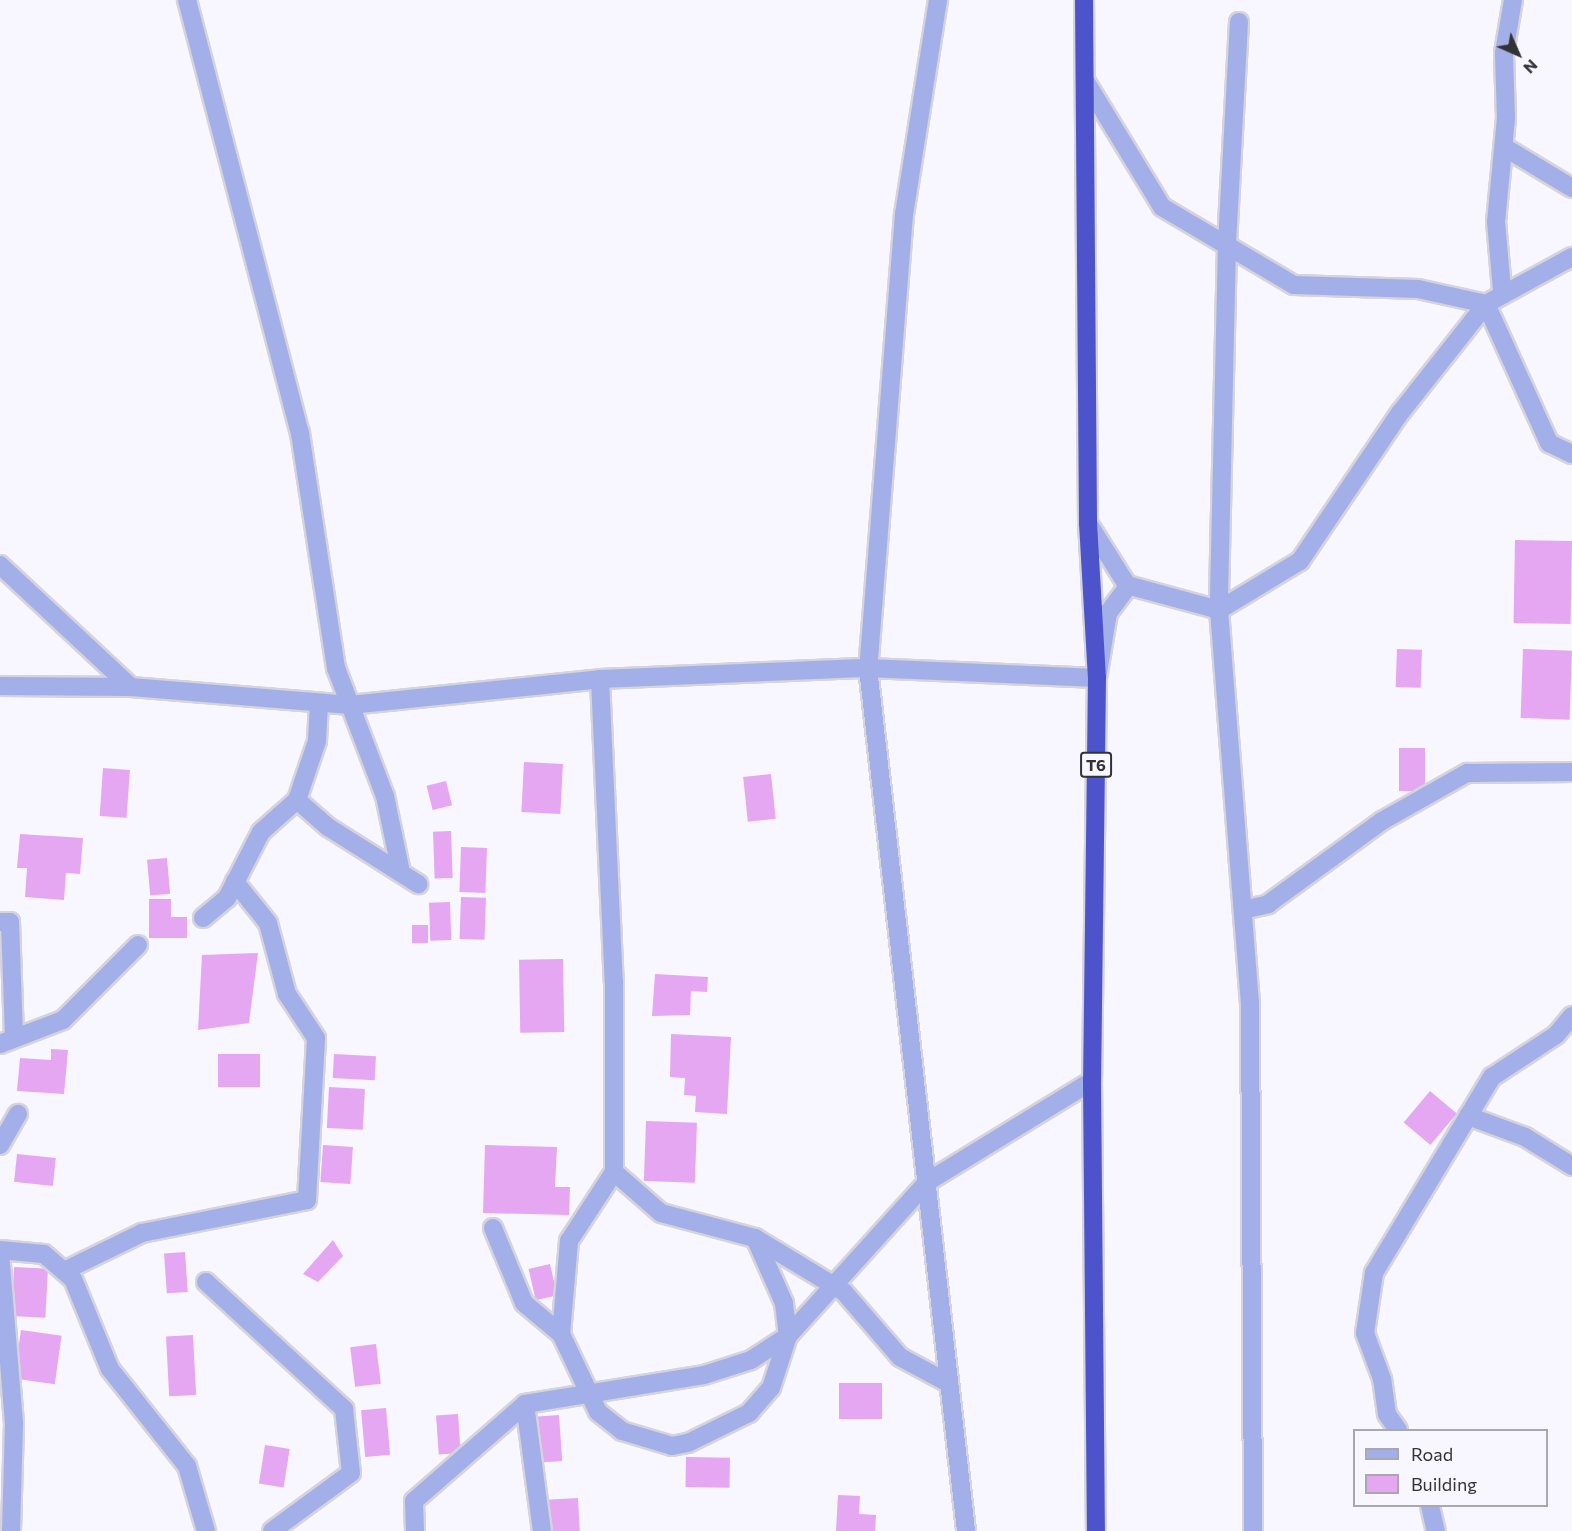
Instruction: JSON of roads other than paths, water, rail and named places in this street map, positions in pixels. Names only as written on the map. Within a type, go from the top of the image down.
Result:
[{"type":"highway","name":"T6","points":[[1084,0],[1088,523],[1097,678],[1092,1081],[1096,1531]]},
{"type":"street","points":[[187,0],[300,433],[336,668],[385,796],[400,868]]},
{"type":"street","points":[[938,0],[904,214],[868,668],[966,1531]]},
{"type":"street","points":[[1502,290],[1496,222],[1504,147],[1504,53],[1513,0]]},
{"type":"street","points":[[1239,22],[1227,245],[1219,610],[1250,1003],[1253,1531]]},
{"type":"street","points":[[1086,82],[1162,207],[1294,285],[1418,289],[1486,303]]},
{"type":"street","points":[[1504,147],[1572,188]]},
{"type":"street","points":[[1088,523],[1128,586],[1219,610],[1300,561],[1400,413],[1486,303],[1502,290],[1570,260]]},
{"type":"street","points":[[1486,303],[1549,443],[1572,454]]},
{"type":"street","points":[[0,565],[131,687]]},
{"type":"street","points":[[0,686],[131,687],[350,705],[600,679],[868,668],[1097,678],[1107,613],[1128,586]]},
{"type":"street","points":[[561,1334],[569,1241],[614,1172],[614,982],[600,679]]},
{"type":"street","points":[[203,918],[227,898],[261,832],[297,800],[317,741],[319,703]]},
{"type":"street","points":[[1243,910],[1268,904],[1382,821],[1467,773],[1572,772]]},
{"type":"street","points":[[297,800],[345,838],[400,868],[418,884]]},
{"type":"street","points":[[64,1271],[142,1233],[307,1200],[316,1038],[286,994],[268,923],[235,882]]},
{"type":"street","points":[[0,922],[10,922],[7,1041],[63,1020],[138,945]]},
{"type":"street","points":[[1397,1429],[1387,1414],[1382,1379],[1365,1333],[1372,1282],[1492,1077],[1556,1035],[1572,1016]]},
{"type":"street","points":[[493,1228],[524,1303],[561,1334],[603,1418],[622,1431],[672,1446],[688,1443],[739,1419],[762,1400],[788,1336],[830,1285],[927,1182],[1092,1081]]},
{"type":"street","points":[[0,1145],[18,1114]]},
{"type":"street","points":[[1468,1116],[1525,1137],[1572,1166]]},
{"type":"street","points":[[614,1172],[661,1213],[755,1238],[844,1293],[900,1357],[948,1383]]},
{"type":"street","points":[[755,1238],[784,1303],[788,1336]]},
{"type":"street","points":[[11,1531],[14,1424],[0,1251],[44,1254],[73,1279],[110,1369],[187,1466],[206,1531]]},
{"type":"street","points":[[206,1282],[344,1409],[351,1473],[272,1531]]},
{"type":"street","points":[[415,1531],[414,1501],[525,1404],[591,1397],[704,1375],[751,1360],[788,1336]]},
{"type":"street","points":[[525,1404],[542,1531]]},
{"type":"street","points":[[1430,1507],[1436,1531]]}]
